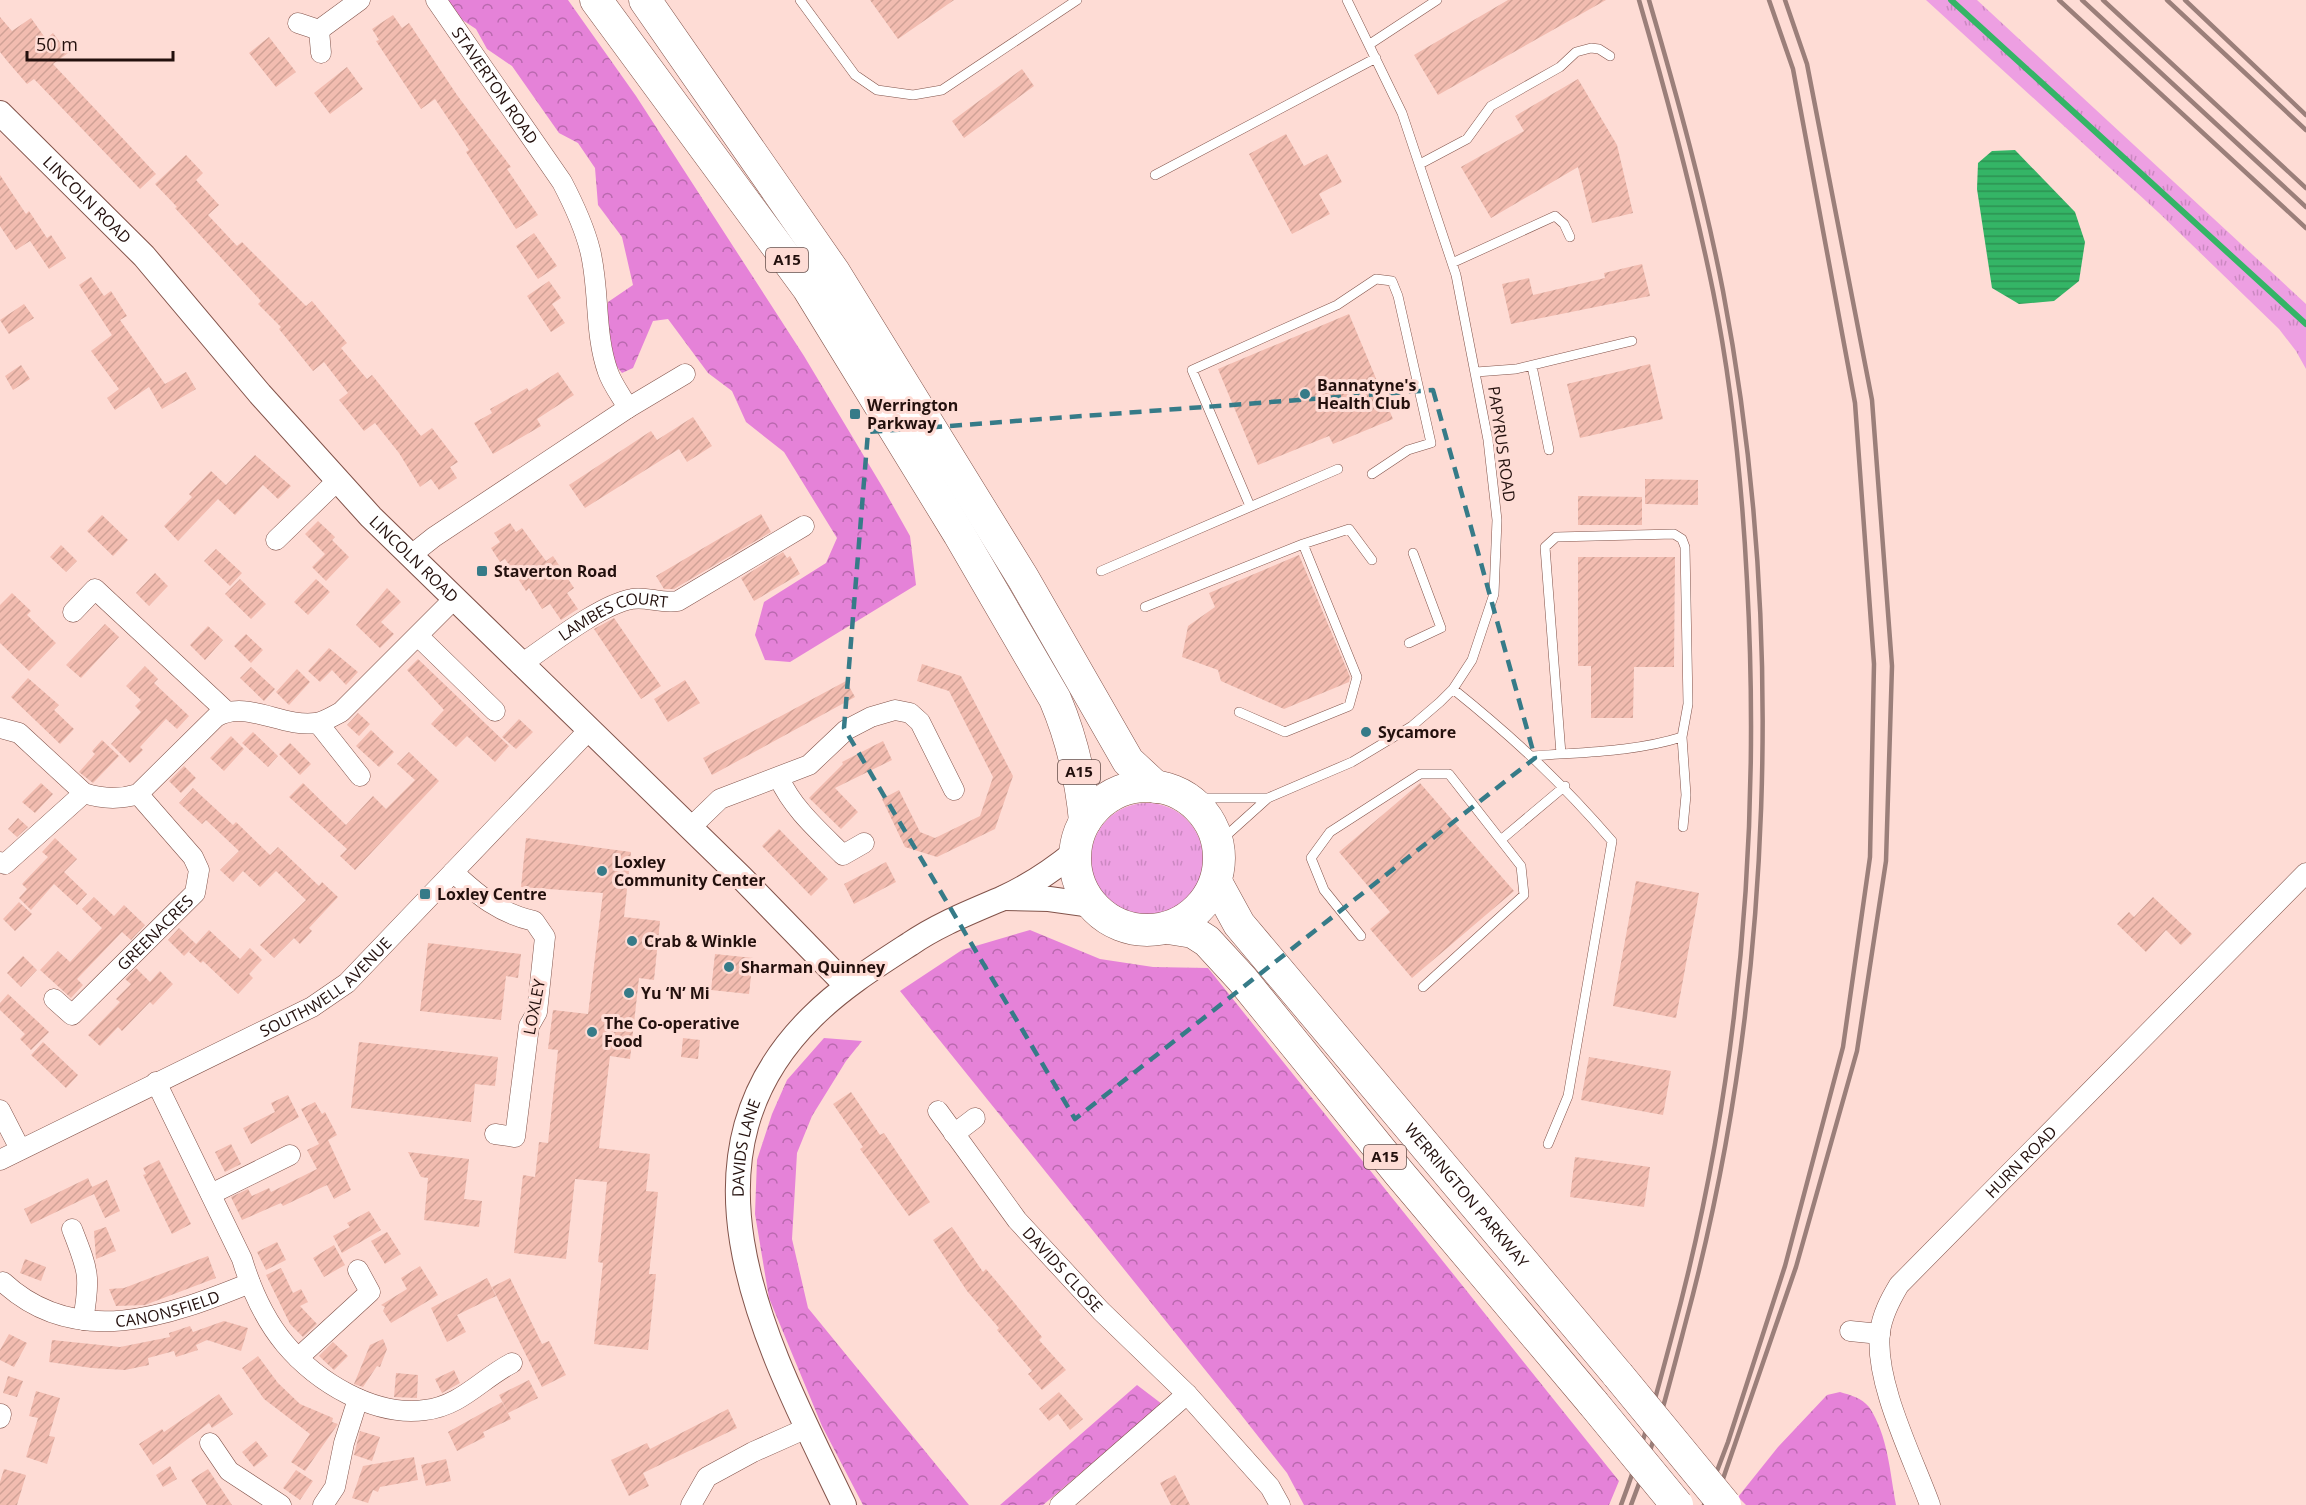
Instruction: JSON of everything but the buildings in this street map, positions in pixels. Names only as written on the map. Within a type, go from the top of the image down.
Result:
[{"type":"highway","name":"A15","points":[[596,0],[808,288],[959,534],[1055,699],[1082,779],[1085,821]]},
{"type":"highway","name":"A15","points":[[645,0],[834,272],[1023,578],[1128,761],[1156,787]]},
{"type":"highway","points":[[1136,787],[1156,787],[1188,798],[1207,818],[1218,843],[1219,862],[1216,882],[1209,897],[1197,910],[1184,921],[1168,928],[1147,931],[1126,928],[1107,919],[1092,905],[1081,889],[1076,871],[1075,852],[1085,821],[1098,805],[1116,793],[1136,787]]},
{"type":"highway","name":"WERRINGTON PARKWAY","points":[[1216,882],[1239,924],[1725,1505]]},
{"type":"highway","name":"A15","points":[[1168,928],[1192,932],[1207,941],[1242,979],[1399,1173],[1677,1505]]},
{"type":"street","points":[[319,30],[360,0]]},
{"type":"street","name":"STAVERTON ROAD","points":[[436,0],[562,182],[575,209],[590,250],[598,302],[599,334],[608,373],[628,408]]},
{"type":"street","points":[[298,22],[319,30]]},
{"type":"street","points":[[319,30],[321,53]]},
{"type":"street","name":"LINCOLN ROAD","points":[[2,118],[144,256],[337,481],[520,665],[741,877],[847,986]]},
{"type":"street","points":[[411,556],[434,537],[628,408],[685,375]]},
{"type":"street","points":[[276,540],[337,481]]},
{"type":"street","name":"LAMBES COURT","points":[[520,665],[604,610],[633,598],[664,603],[678,601],[804,526]]},
{"type":"street","points":[[73,612],[95,589],[226,711]]},
{"type":"street","points":[[0,728],[20,733],[84,793],[125,799],[138,794],[216,717],[226,711],[238,710],[299,724],[318,723],[341,712],[454,599]]},
{"type":"street","points":[[418,636],[495,711]]},
{"type":"street","points":[[690,828],[720,799],[746,787],[779,778],[809,765],[846,730],[871,717],[895,710],[910,713],[920,722],[954,790]]},
{"type":"street","points":[[318,723],[360,776]]},
{"type":"street","name":"SOUTHWELL AVENUE","points":[[0,1160],[312,1007],[347,983],[589,730]]},
{"type":"street","points":[[779,778],[793,802],[843,855],[864,843]]},
{"type":"street","points":[[0,862],[4,864],[84,793]]},
{"type":"street","name":"GREENACRES","points":[[54,999],[72,1015],[195,893],[199,870],[193,857],[138,794]]},
{"type":"street","name":"DAVIDS LANE","points":[[844,1505],[768,1340],[746,1269],[737,1188],[742,1140],[748,1118],[768,1075],[811,1018],[847,986],[913,942],[970,911],[1004,898],[1047,874],[1075,852]]},
{"type":"street","name":"LOXLEY","points":[[453,872],[500,910],[510,916],[534,921],[545,937],[537,1011],[529,1026],[515,1137],[495,1134]]},
{"type":"street","name":"HURN ROAD","points":[[1930,1505],[1886,1384],[1880,1334],[1890,1300],[1899,1285],[2306,873]]},
{"type":"street","name":"DAVIDS LANE","points":[[1004,898],[1049,899],[1092,905]]},
{"type":"street","points":[[156,1082],[242,1259],[250,1283],[284,1343],[298,1358],[328,1381],[358,1399],[394,1409],[425,1410],[466,1397],[490,1375],[512,1363]]},
{"type":"street","points":[[0,1110],[20,1149]]},
{"type":"street","name":"DAVIDS CLOSE","points":[[938,1111],[1017,1220],[1101,1311],[1187,1394],[1270,1487],[1280,1505]]},
{"type":"street","points":[[954,1134],[975,1118]]},
{"type":"street","points":[[211,1194],[290,1155]]},
{"type":"street","points":[[70,1230],[87,1266],[89,1286],[83,1320]]},
{"type":"street","points":[[298,1358],[370,1292],[358,1270]]},
{"type":"street","name":"CANONSFIELD","points":[[3,1282],[19,1297],[45,1312],[83,1320],[117,1322],[153,1317],[193,1306],[250,1283]]},
{"type":"street","points":[[1850,1331],[1880,1334]]},
{"type":"street","points":[[1060,1505],[1187,1394]]},
{"type":"street","points":[[323,1505],[335,1487],[344,1443],[358,1399]]},
{"type":"street","points":[[691,1505],[707,1477],[753,1452],[807,1428]]},
{"type":"street","points":[[210,1443],[230,1471],[281,1505]]},
{"type":"lane","points":[[800,0],[855,75],[878,90],[913,95],[942,90],[1077,0]]},
{"type":"lane","name":"PAPYRUS ROAD","points":[[1218,843],[1268,798],[1362,756],[1412,726],[1453,688],[1472,660],[1494,594],[1497,520],[1476,372],[1452,262],[1402,113],[1347,0]]},
{"type":"lane","points":[[1370,44],[1437,0]]},
{"type":"lane","points":[[1420,164],[1467,139],[1491,106],[1560,67],[1576,52],[1591,48],[1599,49],[1610,56]]},
{"type":"lane","points":[[1155,175],[1376,58]]},
{"type":"lane","points":[[1452,262],[1555,216],[1570,237]]},
{"type":"lane","points":[[1250,506],[1192,370],[1337,305],[1376,279],[1392,282],[1398,296],[1431,443],[1408,450],[1372,474]]},
{"type":"lane","points":[[1476,372],[1532,366],[1632,341]]},
{"type":"lane","points":[[1532,366],[1549,450]]},
{"type":"lane","points":[[1101,571],[1338,469]]},
{"type":"lane","points":[[1145,607],[1303,544],[1349,529],[1372,560]]},
{"type":"lane","points":[[1561,754],[1545,547],[1556,537],[1674,534],[1682,539],[1685,547],[1688,704],[1682,737],[1686,795],[1683,827]]},
{"type":"lane","points":[[1239,712],[1285,732],[1349,706],[1357,677],[1303,544]]},
{"type":"lane","points":[[1409,644],[1442,628],[1413,553]]},
{"type":"lane","points":[[1453,688],[1533,756],[1564,786],[1612,841],[1569,1096],[1548,1144]]},
{"type":"lane","points":[[1533,756],[1651,747],[1682,737]]},
{"type":"lane","points":[[1361,936],[1324,890],[1311,858],[1330,832],[1420,774],[1449,774],[1521,866],[1524,896],[1424,987]]},
{"type":"lane","points":[[1502,839],[1564,786]]},
{"type":"lane","name":"PAPYRUS ROAD","points":[[1188,798],[1268,798]]},
{"type":"highlighted area","points":[[1433,390],[1535,758],[1075,1119],[844,728],[868,432]]},
{"type":"green space","points":[[443,0],[568,0],[636,96],[804,356],[883,488],[910,536],[916,585],[790,662],[765,660],[755,635],[764,602],[826,563],[837,538],[784,452],[746,422],[732,391],[708,373],[668,319],[653,321],[633,368],[622,373],[615,364],[606,340],[608,302],[633,285],[622,237],[598,205],[595,168],[578,143],[559,133],[512,66],[487,49],[476,29],[455,15]]},
{"type":"green space","points":[[1926,0],[1977,0],[2306,304],[2306,369],[2279,329],[2158,212]]},
{"type":"green space","points":[[1147,803],[1169,807],[1187,819],[1199,837],[1203,859],[1199,881],[1187,899],[1169,911],[1147,915],[1125,911],[1107,899],[1095,881],[1091,859],[1095,837],[1107,819],[1125,807]]},
{"type":"green space","points":[[1030,930],[1100,959],[1153,967],[1208,968],[1619,1481],[1609,1505],[1304,1505],[1287,1473],[900,991],[962,950]]},
{"type":"green space","points":[[824,1038],[862,1041],[846,1061],[812,1116],[797,1153],[792,1239],[808,1308],[969,1505],[863,1505],[822,1426],[769,1298],[755,1214],[757,1160],[772,1114],[787,1080]]},
{"type":"green space","points":[[1137,1385],[1162,1404],[1043,1505],[1000,1505]]},
{"type":"green space","points":[[1840,1392],[1863,1401],[1875,1418],[1887,1454],[1896,1505],[1746,1505],[1738,1497],[1778,1447],[1827,1395]]},
{"type":"shaded area","points":[[2015,150],[2075,212],[2085,242],[2079,281],[2054,301],[2019,304],[1992,288],[1977,189],[1978,163],[1992,151]]},
{"type":"waterway","points":[[1951,0],[2306,324]]},
{"type":"railway","points":[[1621,1505],[1655,1400],[1672,1336],[1695,1243],[1714,1150],[1729,1056],[1740,961],[1751,772],[1751,677],[1745,545],[1726,363],[1697,218],[1639,0]]},
{"type":"railway","points":[[1631,1505],[1668,1390],[1715,1196],[1738,1069],[1753,939],[1761,808],[1762,677],[1756,546],[1743,417],[1723,291],[1699,181],[1649,0]]},
{"type":"railway","points":[[1704,1505],[1728,1442],[1785,1266],[1843,1047],[1870,857],[1874,664],[1855,403],[1793,69],[1769,0]]},
{"type":"railway","points":[[1714,1505],[1796,1267],[1857,1051],[1886,861],[1892,666],[1872,400],[1807,64],[1785,0]]},
{"type":"railway","points":[[2059,0],[2306,228]]},
{"type":"railway","points":[[2082,0],[2306,207]]},
{"type":"railway","points":[[2103,0],[2306,188]]},
{"type":"railway","points":[[2167,0],[2306,130]]},
{"type":"railway","points":[[2185,0],[2306,115]]},
{"type":"place","name":"Bannatyne's Health Club","points":[[1305,394]]},
{"type":"place","name":"Werrington Parkway","points":[[855,414]]},
{"type":"place","name":"Staverton Road","points":[[482,571]]},
{"type":"place","name":"Sycamore","points":[[1366,732]]},
{"type":"place","name":"Loxley Community Center","points":[[602,871]]},
{"type":"place","name":"Loxley Centre","points":[[425,894]]},
{"type":"place","name":"Crab & Winkle","points":[[632,941]]},
{"type":"place","name":"Sharman Quinney","points":[[729,967]]},
{"type":"place","name":"Yu ‘N’ Mi","points":[[629,993]]},
{"type":"place","name":"The Co-operative Food","points":[[592,1032]]}]
